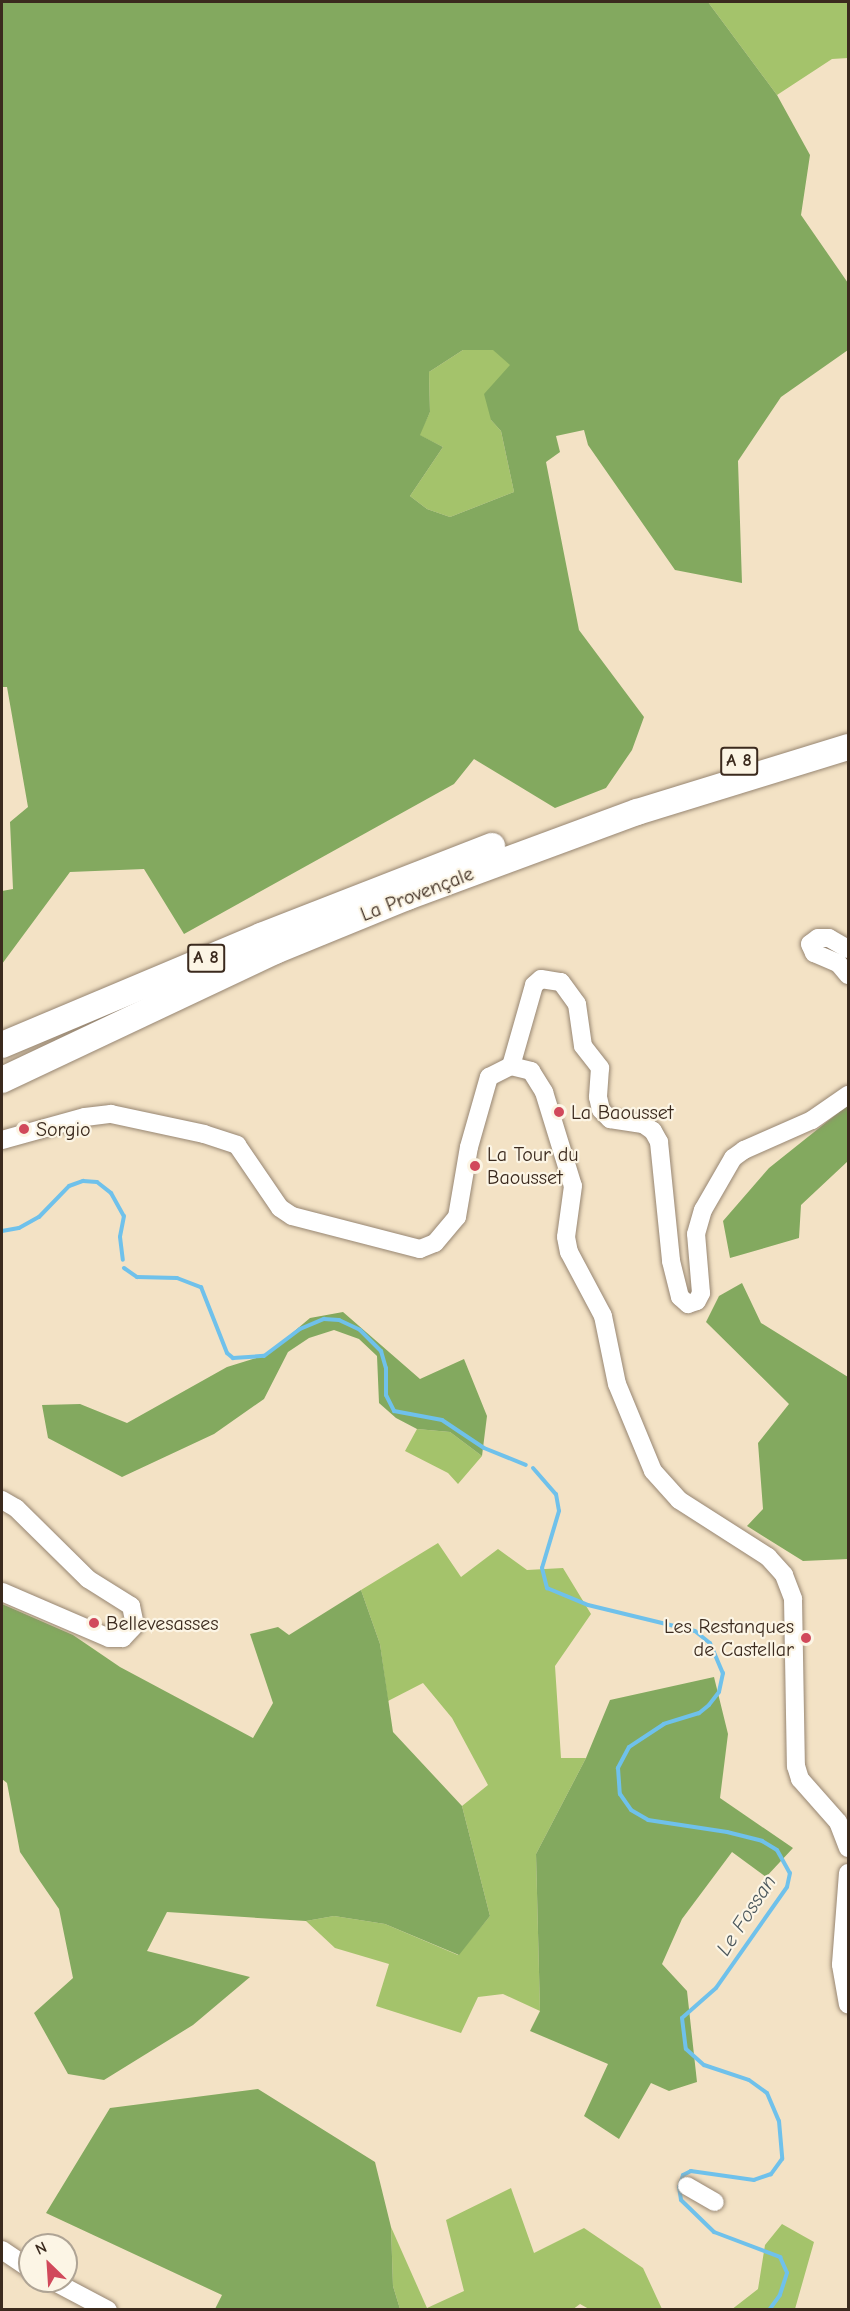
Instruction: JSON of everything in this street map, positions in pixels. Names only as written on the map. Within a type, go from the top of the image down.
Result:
[{"type":"highway","name":"La Provençale","points":[[8,1042],[404,889],[849,729]]},
{"type":"highway","name":"La Provençale","points":[[634,805],[849,747]]},
{"type":"highway","name":"La Provençale","points":[[2,1080],[404,889]]},
{"type":"street","points":[[849,949],[829,938],[818,938],[810,944],[814,953],[838,963],[849,975]]},
{"type":"street","points":[[511,1066],[534,986],[541,979],[561,982],[577,1004],[583,1046],[600,1068],[598,1097],[601,1110],[610,1119],[643,1124],[653,1131],[659,1142],[671,1261],[680,1297],[688,1304],[697,1301],[701,1293],[696,1234],[703,1210],[733,1158],[744,1150],[812,1120],[849,1095]]},
{"type":"street","points":[[2,1140],[85,1117],[111,1114],[204,1134],[237,1145],[280,1208],[292,1216],[420,1249],[435,1243],[457,1217],[482,1095],[489,1077],[511,1066],[531,1071],[544,1092],[573,1186],[566,1237],[569,1252],[603,1316],[617,1384],[654,1471],[679,1500],[754,1546],[784,1575],[796,1614],[796,1766],[800,1779],[838,1822],[849,1848]]},
{"type":"street","points":[[2,1500],[16,1508],[88,1579],[131,1606],[135,1625],[123,1638],[109,1638],[2,1592]]},
{"type":"street","points":[[849,1873],[841,1965],[849,2004]]},
{"type":"street","points":[[687,2186],[714,2202]]},
{"type":"street","points":[[2,2250],[18,2261]]},
{"type":"street","points":[[76,2293],[108,2310]]},
{"type":"green space","points":[[2,2],[708,2],[777,95],[810,155],[801,215],[848,283],[848,350],[781,397],[738,461],[742,583],[675,570],[588,445],[584,430],[556,436],[560,452],[546,462],[579,630],[644,717],[632,750],[606,788],[555,808],[474,759],[454,784],[184,934],[144,869],[70,872],[2,964],[2,891],[13,889],[10,822],[28,807],[7,687],[2,687]],"holes":[[[463,350],[493,350],[510,365],[484,394],[491,420],[501,431],[514,492],[450,517],[427,509],[410,496],[443,447],[420,435],[430,412],[429,372]]]},
{"type":"green space","points":[[708,2],[848,2],[848,58],[832,59],[777,95]]},
{"type":"green space","points":[[463,350],[494,350],[511,365],[491,420],[501,431],[514,492],[450,517],[427,509],[410,496],[443,447],[419,435],[430,412],[429,372]]},
{"type":"green space","points":[[848,1105],[848,1161],[801,1205],[799,1238],[730,1258],[723,1221],[769,1168]]},
{"type":"green space","points":[[742,1283],[761,1323],[848,1377],[848,1559],[803,1561],[747,1526],[763,1509],[758,1443],[789,1404],[706,1322],[719,1296]]},
{"type":"green space","points":[[343,1312],[420,1379],[464,1359],[487,1416],[482,1456],[450,1432],[417,1429],[396,1418],[379,1403],[377,1356],[359,1339],[334,1330],[309,1338],[288,1352],[264,1399],[214,1434],[122,1477],[48,1438],[42,1405],[80,1404],[127,1423],[227,1367],[266,1355],[310,1318]]},
{"type":"green space","points":[[417,1429],[450,1432],[482,1456],[458,1484],[448,1473],[405,1451]]},
{"type":"green space","points":[[438,1543],[461,1577],[498,1549],[527,1570],[563,1568],[591,1614],[555,1666],[561,1758],[586,1758],[536,1854],[540,2011],[503,1994],[478,1997],[461,2033],[376,2006],[389,1964],[335,1948],[306,1921],[334,1916],[385,1924],[458,1955],[490,1916],[462,1806],[488,1785],[452,1718],[423,1683],[388,1701],[380,1644],[361,1590]]},
{"type":"green space","points":[[361,1590],[380,1644],[393,1732],[462,1806],[490,1916],[459,1955],[385,1924],[334,1916],[306,1921],[167,1912],[147,1951],[250,1977],[193,2025],[104,2080],[68,2074],[34,2013],[73,1978],[59,1909],[20,1852],[7,1783],[2,1779],[2,1604],[73,1635],[120,1667],[253,1738],[273,1703],[250,1634],[278,1627],[289,1635]]},
{"type":"green space","points":[[714,1677],[728,1734],[720,1798],[793,1848],[766,1877],[732,1852],[682,1919],[662,1964],[687,1991],[697,2082],[669,2091],[651,2083],[619,2139],[584,2116],[608,2064],[530,2031],[540,2011],[536,1854],[586,1758],[610,1700]]},
{"type":"green space","points":[[258,2089],[375,2162],[391,2227],[393,2286],[400,2309],[215,2309],[222,2295],[46,2213],[110,2108]]},
{"type":"green space","points":[[511,2188],[534,2253],[584,2228],[643,2268],[662,2309],[589,2309],[580,2304],[572,2310],[400,2309],[393,2286],[391,2227],[427,2308],[464,2291],[446,2220]]},
{"type":"green space","points":[[782,2224],[814,2242],[795,2309],[731,2310],[758,2289],[765,2245]]},
{"type":"waterway","name":"Le Fossan","points":[[2,1231],[19,1228],[39,1217],[69,1186],[83,1181],[97,1182],[111,1193],[124,1216],[120,1237],[123,1260]]},
{"type":"waterway","name":"Le Fossan","points":[[124,1268],[137,1277],[177,1278],[201,1287],[227,1353],[233,1358],[264,1356],[300,1329],[324,1319],[339,1320],[360,1330],[381,1351],[386,1368],[386,1395],[394,1411],[442,1420],[484,1448],[526,1465]]},
{"type":"waterway","name":"Le Fossan","points":[[533,1468],[556,1494],[559,1511],[542,1568],[547,1588],[588,1605],[695,1631],[710,1643],[723,1673],[719,1692],[699,1713],[664,1724],[629,1747],[618,1768],[620,1794],[631,1810],[648,1820],[727,1832],[762,1841],[777,1850],[790,1873],[787,1887],[716,1988],[682,2018],[686,2049],[704,2065],[749,2080],[767,2093],[779,2121],[782,2159],[771,2174],[754,2180],[691,2171],[683,2175],[679,2187],[681,2200],[714,2232],[780,2257],[787,2273],[780,2295],[769,2310]]},
{"type":"place","name":"La Baousset","points":[[559,1112]]},
{"type":"place","name":"Sorgio","points":[[24,1129]]},
{"type":"place","name":"La Tour du Baousset","points":[[475,1166]]},
{"type":"place","name":"Bellevesasses","points":[[94,1623]]},
{"type":"place","name":"Les Restanques de Castellar","points":[[806,1638]]}]
